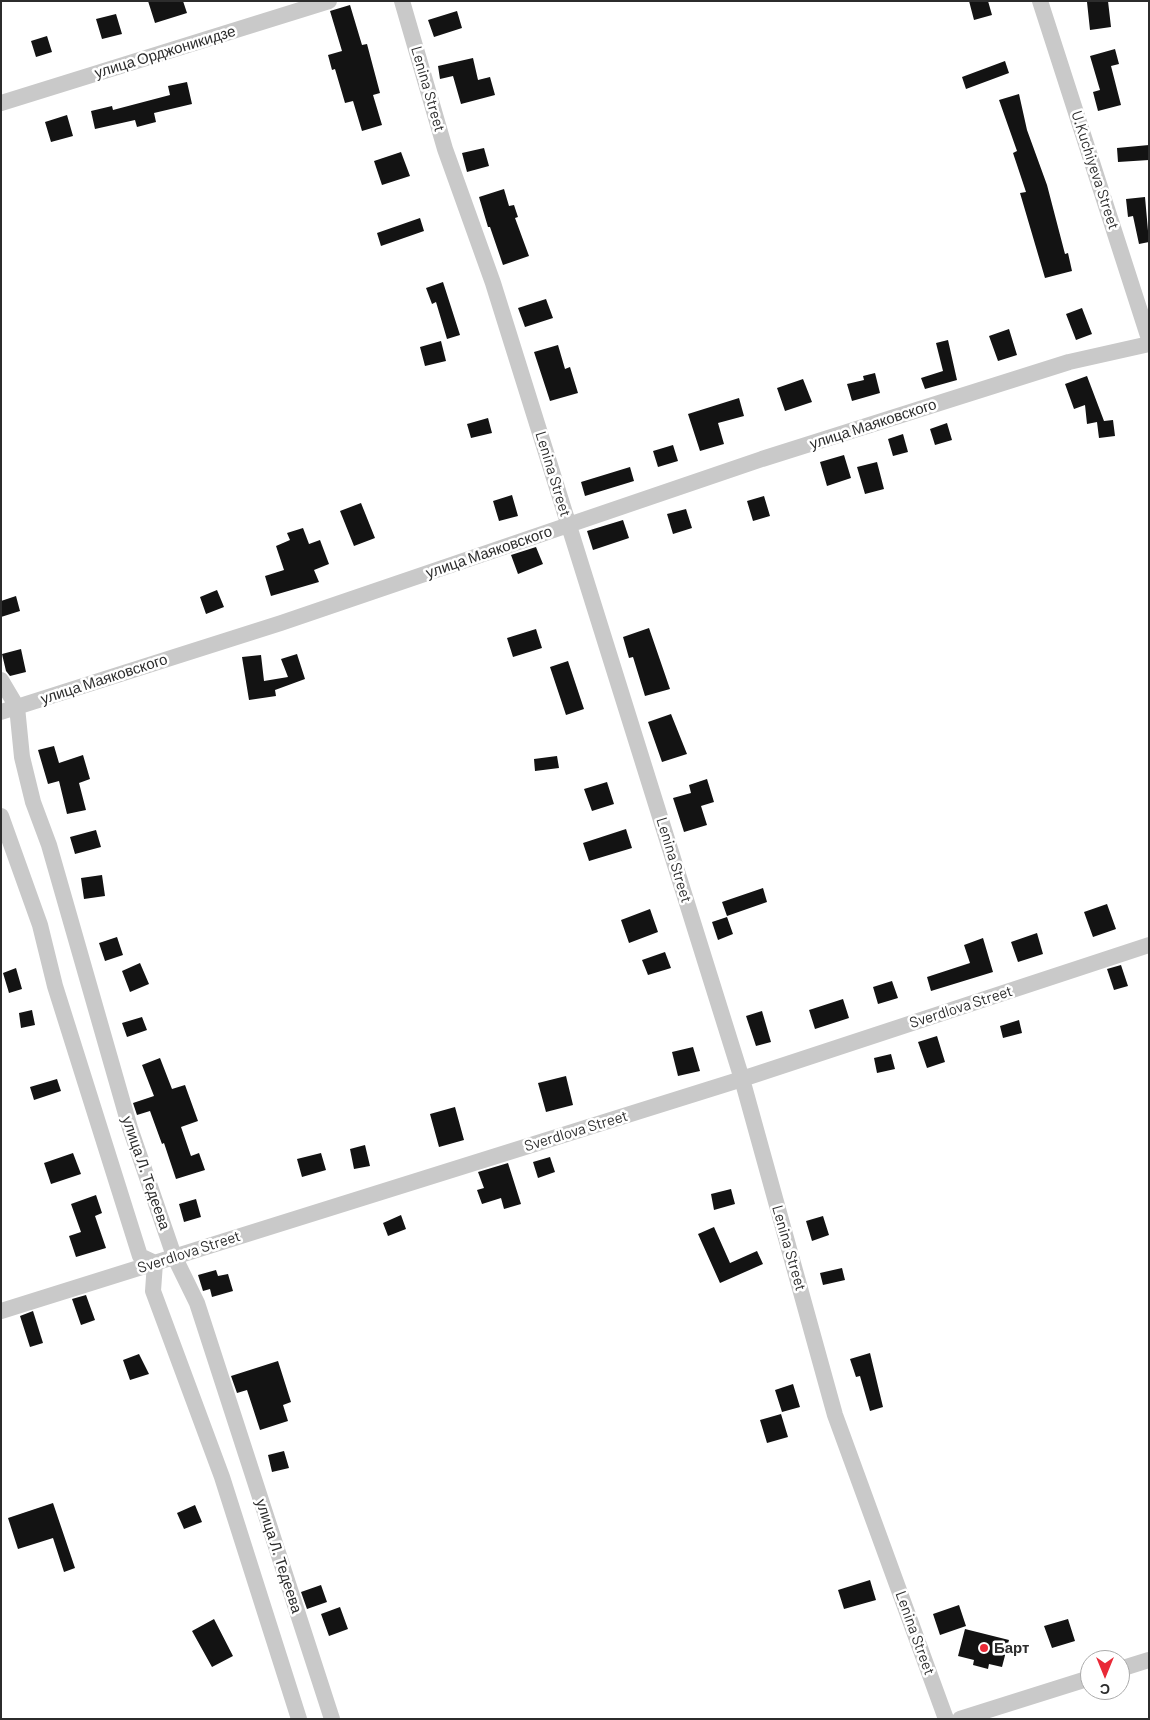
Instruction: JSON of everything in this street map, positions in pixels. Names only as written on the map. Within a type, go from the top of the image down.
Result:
[{"type":"street","name":"улица Орджоникидзе","points":[[1,103],[329,1]]},
{"type":"street","name":"Lenina Street","points":[[402,1],[445,149],[493,283],[742,1079],[835,1415],[946,1719]]},
{"type":"street","name":"U.Kuchiyeva Street","points":[[1040,1],[1149,339]]},
{"type":"street","name":"улица Маяковского","points":[[9,710],[281,623],[762,459],[1069,362],[1149,344]]},
{"type":"street","name":"улица Л. Тедеева","points":[[1,680],[33,802],[49,845],[130,1128],[174,1256],[197,1303],[332,1719]]},
{"type":"street","name":"улица Л. Тедеева","points":[[1,816],[40,925],[55,986],[140,1256],[155,1263],[153,1290],[222,1477],[299,1719]]},
{"type":"street","name":"Sverdlova Street","points":[[1,1310],[742,1079],[1149,945]]},
{"type":"street","points":[[1130,1666],[1149,1660]]},
{"type":"street","points":[[960,1719],[1080,1681]]},
{"type":"building","points":[[148,1],[183,1],[187,13],[155,23]]},
{"type":"building","points":[[969,1],[988,1],[992,15],[974,20]]},
{"type":"building","points":[[1108,1],[1111,27],[1090,30],[1087,2]]},
{"type":"building","points":[[350,5],[362,45],[367,44],[380,93],[373,95],[382,125],[362,131],[353,101],[345,103],[335,69],[332,70],[328,55],[342,51],[330,11]]},
{"type":"building","points":[[457,11],[462,28],[434,37],[428,20]]},
{"type":"building","points":[[116,14],[122,34],[102,39],[96,19]]},
{"type":"building","points":[[47,36],[52,52],[36,57],[31,41]]},
{"type":"building","points":[[1115,49],[1119,64],[1111,66],[1121,105],[1098,111],[1093,92],[1100,90],[1090,56]]},
{"type":"building","points":[[473,58],[478,80],[490,77],[495,95],[461,104],[453,76],[440,79],[438,66]]},
{"type":"building","points":[[1005,61],[1009,73],[966,89],[962,77]]},
{"type":"building","points":[[187,82],[192,104],[154,113],[156,122],[137,127],[135,120],[95,129],[91,111],[112,106],[113,110],[170,95],[168,86]]},
{"type":"building","points":[[1019,94],[1027,130],[1047,185],[1065,254],[1068,253],[1072,271],[1045,278],[1020,193],[1026,192],[1013,153],[1017,151],[999,100]]},
{"type":"building","points":[[67,115],[73,136],[51,142],[45,122]]},
{"type":"building","points":[[1149,145],[1149,160],[1118,162],[1117,148]]},
{"type":"building","points":[[484,148],[489,166],[467,172],[462,153]]},
{"type":"building","points":[[401,152],[410,176],[382,185],[374,161]]},
{"type":"building","points":[[504,189],[509,206],[514,205],[518,217],[515,218],[529,256],[503,265],[479,197]]},
{"type":"building","points":[[1145,197],[1149,242],[1139,244],[1133,216],[1128,217],[1126,199]]},
{"type":"building","points":[[420,218],[424,231],[381,246],[377,233]]},
{"type":"building","points":[[443,282],[460,335],[447,339],[436,302],[432,304],[426,288]]},
{"type":"building","points":[[546,299],[553,318],[525,327],[518,308]]},
{"type":"building","points":[[1082,308],[1092,334],[1076,340],[1066,314]]},
{"type":"building","points":[[1009,329],[1017,355],[998,361],[989,336]]},
{"type":"building","points":[[948,340],[957,380],[925,389],[921,378],[943,371],[936,343]]},
{"type":"building","points":[[441,341],[446,361],[425,366],[420,347]]},
{"type":"building","points":[[558,345],[565,369],[570,367],[578,393],[550,401],[534,352]]},
{"type":"building","points":[[875,373],[880,393],[852,401],[847,384],[864,380],[863,376]]},
{"type":"building","points":[[1087,376],[1104,421],[1113,420],[1115,436],[1099,438],[1097,422],[1087,424],[1085,405],[1074,409],[1065,384]]},
{"type":"building","points":[[803,379],[812,402],[785,411],[777,388]]},
{"type":"building","points":[[739,398],[744,416],[718,423],[724,444],[700,451],[688,414]]},
{"type":"building","points":[[488,418],[492,433],[471,438],[467,424]]},
{"type":"building","points":[[947,423],[952,440],[935,445],[930,429]]},
{"type":"building","points":[[903,434],[908,452],[893,456],[888,439]]},
{"type":"building","points":[[673,445],[678,461],[658,467],[653,451]]},
{"type":"building","points":[[844,455],[851,478],[827,486],[820,462]]},
{"type":"building","points":[[877,462],[884,489],[865,494],[857,467]]},
{"type":"building","points":[[630,467],[634,481],[585,496],[581,482]]},
{"type":"building","points":[[512,495],[518,516],[499,521],[493,501]]},
{"type":"building","points":[[764,496],[770,516],[753,521],[747,501]]},
{"type":"building","points":[[361,503],[375,538],[354,546],[340,511]]},
{"type":"building","points":[[686,509],[692,528],[673,534],[667,514]]},
{"type":"building","points":[[623,520],[629,538],[593,550],[587,531]]},
{"type":"building","points":[[303,528],[309,544],[320,540],[329,564],[314,570],[319,582],[271,596],[265,576],[284,570],[276,546],[290,540],[287,533]]},
{"type":"building","points":[[536,547],[543,564],[518,574],[511,555]]},
{"type":"building","points":[[217,590],[224,607],[206,614],[200,597]]},
{"type":"building","points":[[16,596],[20,611],[1,617],[1,601]]},
{"type":"building","points":[[649,628],[670,689],[645,696],[633,657],[629,658],[623,637]]},
{"type":"building","points":[[536,629],[542,648],[513,657],[507,638]]},
{"type":"building","points":[[21,649],[26,672],[10,676],[6,671],[2,654]]},
{"type":"building","points":[[297,654],[305,679],[275,690],[276,696],[249,700],[242,657],[261,655],[264,681],[288,677],[281,659]]},
{"type":"building","points":[[568,661],[584,709],[566,715],[550,667]]},
{"type":"building","points":[[671,714],[687,754],[662,762],[648,722]]},
{"type":"building","points":[[54,746],[59,763],[83,755],[90,779],[79,783],[86,810],[67,814],[59,781],[48,784],[38,750]]},
{"type":"building","points":[[557,756],[559,768],[535,771],[534,759]]},
{"type":"building","points":[[707,779],[714,802],[701,806],[707,825],[684,832],[673,798],[691,793],[689,785]]},
{"type":"building","points":[[607,782],[614,804],[592,811],[584,789]]},
{"type":"building","points":[[626,829],[632,848],[589,861],[583,843]]},
{"type":"building","points":[[96,830],[101,847],[75,854],[70,837]]},
{"type":"building","points":[[102,875],[105,896],[84,899],[81,878]]},
{"type":"building","points":[[763,888],[767,902],[727,916],[722,902]]},
{"type":"building","points":[[1107,904],[1116,929],[1093,937],[1084,912]]},
{"type":"building","points":[[650,909],[658,932],[629,943],[621,920]]},
{"type":"building","points":[[727,917],[733,934],[718,940],[712,922]]},
{"type":"building","points":[[1037,933],[1043,954],[1018,962],[1011,942]]},
{"type":"building","points":[[117,937],[123,955],[105,961],[99,943]]},
{"type":"building","points":[[983,938],[993,972],[931,991],[927,977],[970,963],[964,945]]},
{"type":"building","points":[[665,952],[671,968],[648,975],[642,960]]},
{"type":"building","points":[[140,963],[149,984],[130,992],[122,971]]},
{"type":"building","points":[[1121,965],[1128,986],[1114,990],[1107,969]]},
{"type":"building","points":[[16,968],[22,989],[9,993],[3,973]]},
{"type":"building","points":[[892,981],[898,998],[878,1004],[873,987]]},
{"type":"building","points":[[843,999],[849,1018],[815,1029],[809,1010]]},
{"type":"building","points":[[32,1010],[35,1025],[21,1028],[19,1013]]},
{"type":"building","points":[[762,1011],[771,1042],[756,1046],[746,1016]]},
{"type":"building","points":[[142,1017],[147,1030],[127,1037],[122,1023]]},
{"type":"building","points":[[1019,1020],[1022,1033],[1003,1038],[1000,1026]]},
{"type":"building","points":[[937,1036],[945,1062],[927,1068],[918,1042]]},
{"type":"building","points":[[693,1047],[700,1071],[678,1076],[672,1052]]},
{"type":"building","points":[[891,1054],[895,1069],[877,1073],[874,1058]]},
{"type":"building","points":[[160,1058],[172,1089],[185,1085],[198,1121],[181,1127],[191,1156],[199,1153],[205,1170],[176,1179],[164,1143],[162,1144],[150,1111],[137,1115],[133,1103],[154,1096],[142,1065]]},
{"type":"building","points":[[566,1076],[573,1105],[546,1112],[538,1083]]},
{"type":"building","points":[[57,1079],[61,1091],[34,1100],[30,1087]]},
{"type":"building","points":[[455,1107],[464,1140],[439,1147],[430,1114]]},
{"type":"building","points":[[365,1145],[370,1166],[354,1169],[350,1149]]},
{"type":"building","points":[[73,1153],[81,1174],[51,1184],[44,1163]]},
{"type":"building","points":[[321,1153],[326,1170],[302,1177],[297,1159]]},
{"type":"building","points":[[550,1157],[555,1172],[538,1178],[533,1162]]},
{"type":"building","points":[[508,1163],[521,1204],[504,1209],[501,1198],[482,1204],[477,1190],[484,1188],[478,1172]]},
{"type":"building","points":[[731,1189],[735,1204],[714,1210],[711,1194]]},
{"type":"building","points":[[96,1195],[102,1213],[95,1216],[106,1248],[76,1257],[69,1236],[81,1232],[71,1204]]},
{"type":"building","points":[[196,1199],[201,1217],[184,1222],[179,1204]]},
{"type":"building","points":[[401,1215],[406,1229],[388,1236],[383,1223]]},
{"type":"building","points":[[823,1216],[829,1235],[812,1241],[806,1221]]},
{"type":"building","points":[[714,1227],[730,1263],[757,1251],[763,1264],[720,1283],[698,1234]]},
{"type":"building","points":[[842,1268],[845,1280],[823,1285],[820,1273]]},
{"type":"building","points":[[216,1270],[218,1276],[228,1274],[233,1291],[212,1297],[210,1289],[203,1291],[198,1275]]},
{"type":"building","points":[[86,1295],[95,1320],[81,1325],[72,1299]]},
{"type":"building","points":[[33,1311],[43,1343],[30,1347],[20,1316]]},
{"type":"building","points":[[870,1353],[883,1407],[870,1411],[860,1376],[856,1377],[850,1359]]},
{"type":"building","points":[[139,1354],[149,1374],[130,1380],[123,1360]]},
{"type":"building","points":[[278,1361],[291,1402],[283,1405],[288,1421],[260,1430],[247,1390],[237,1393],[231,1376]]},
{"type":"building","points":[[793,1384],[800,1407],[782,1412],[775,1390]]},
{"type":"building","points":[[781,1414],[788,1437],[767,1443],[760,1420]]},
{"type":"building","points":[[284,1451],[289,1468],[272,1472],[268,1455]]},
{"type":"building","points":[[53,1503],[75,1568],[64,1572],[53,1538],[18,1549],[8,1518]]},
{"type":"building","points":[[195,1505],[202,1522],[184,1529],[177,1513]]},
{"type":"building","points":[[870,1580],[876,1600],[844,1609],[838,1590]]},
{"type":"building","points":[[321,1585],[327,1602],[307,1609],[301,1592]]},
{"type":"building","points":[[959,1605],[966,1626],[940,1635],[933,1614]]},
{"type":"building","points":[[340,1607],[348,1629],[329,1636],[321,1614]]},
{"type":"building","points":[[214,1619],[233,1656],[212,1667],[192,1631]]},
{"type":"building","points":[[1068,1619],[1075,1641],[1052,1648],[1044,1626]]},
{"type":"building","name":"Барт","points":[[965,1629],[1009,1640],[1002,1667],[989,1664],[988,1669],[973,1665],[974,1660],[958,1656]]},
{"type":"place","name":"Барт","points":[[984,1648]]}]
